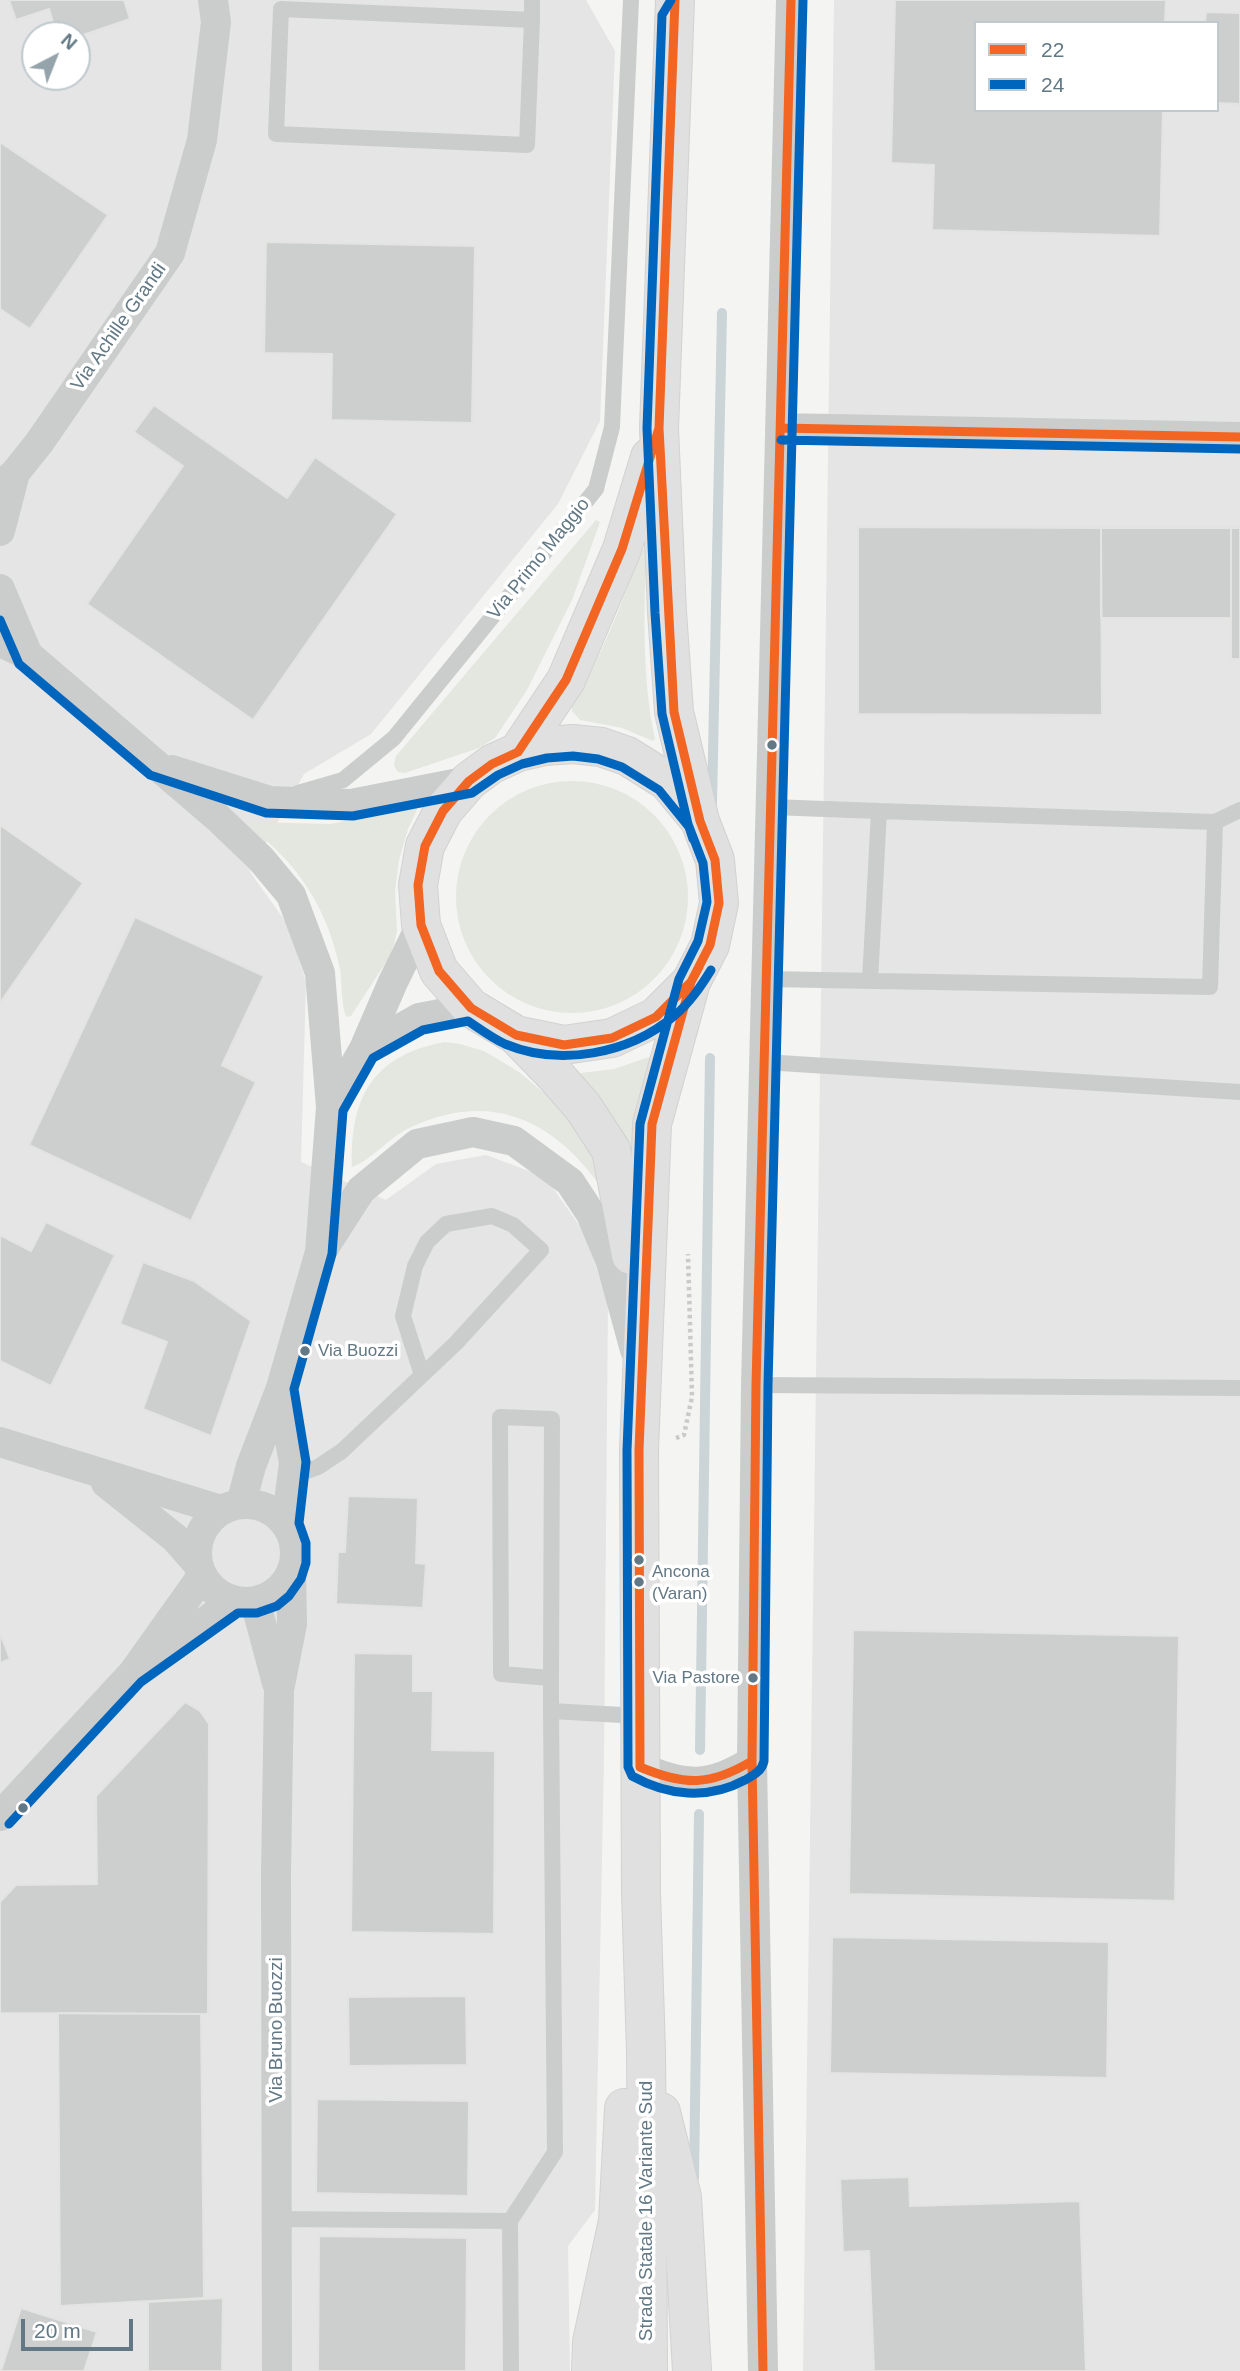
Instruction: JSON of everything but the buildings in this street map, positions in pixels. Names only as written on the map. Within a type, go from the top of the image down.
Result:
[{"type":"main road","points":[[679,5],[659,428],[667,612],[674,712],[700,821],[715,860],[719,903],[710,945],[691,982],[652,1124],[639,1450],[640,1767],[646,2052],[682,2197],[692,2371]]},
{"type":"main road","points":[[518,752],[566,680],[622,549],[659,428]]},
{"type":"main road","points":[[643,1319],[611,1150],[583,1107],[516,1035],[471,1008],[439,971],[421,925],[418,885],[425,846],[443,811],[469,781],[492,764],[518,752],[573,744],[601,747],[627,756],[667,781],[700,821]]},
{"type":"main road","points":[[516,1035],[564,1045],[612,1038],[656,1017],[691,982]]},
{"type":"main road","points":[[592,2371],[592,2343],[618,2221],[619,2169],[641,1893]]},
{"type":"main road","name":"Strada Statale 16 Variante Sud","points":[[646,2052],[648,2371]]},
{"type":"main road","name":"Strada Statale 16 Variante Sud","points":[[616,2371],[618,2221]]},
{"type":"street","name":"Via Achille Grandi","points":[[0,531],[8,480],[39,443],[170,253],[202,140],[216,22],[213,0]]},
{"type":"street","points":[[763,2371],[752,1761],[756,1385],[791,0]]},
{"type":"street","points":[[781,428],[1240,437]]},
{"type":"street","points":[[0,589],[29,655]]},
{"type":"street","points":[[0,642],[29,655],[216,816],[261,859],[291,895],[320,973],[331,1107],[320,1252]]},
{"type":"street","points":[[157,765],[270,801],[351,804],[469,781]]},
{"type":"street","points":[[331,1107],[364,1049],[421,925]]},
{"type":"street","points":[[364,1049],[419,1018],[471,1008]]},
{"type":"street","points":[[320,1252],[361,1190],[417,1144],[473,1132],[514,1141],[570,1182],[591,1214],[611,1262],[642,1373]]},
{"type":"street","name":"Via Bruno Buozzi","points":[[200,1570],[197,1543],[200,1535],[211,1517],[231,1507],[251,1466],[281,1388],[320,1252]]},
{"type":"street","name":"Via Bruno Buozzi","points":[[277,2371],[276,1873],[279,1690],[292,1624],[291,1572],[294,1545],[286,1525],[294,1463],[281,1388]]},
{"type":"street","points":[[0,1443],[92,1472],[231,1507],[261,1506],[275,1514],[286,1525]]},
{"type":"street","points":[[92,1472],[175,1538],[211,1588],[222,1596],[244,1601],[269,1597],[280,1588],[291,1572]]},
{"type":"street","points":[[0,1816],[132,1673],[200,1570]]},
{"type":"street","points":[[132,1673],[244,1601]]},
{"type":"street","name":"Via Bruno Buozzi","points":[[244,1601],[279,1690]]},
{"type":"street","points":[[640,1767],[661,1777],[686,1783],[710,1782],[733,1774],[752,1761]]},
{"type":"lane","points":[[532,0],[532,20],[527,145],[276,134],[281,4],[532,20]]},
{"type":"lane","name":"Via Primo Maggio","points":[[270,801],[343,780],[394,737],[596,489],[612,427],[630,1]]},
{"type":"lane","points":[[771,807],[1215,822],[1240,810]]},
{"type":"lane","points":[[870,981],[879,811]]},
{"type":"lane","points":[[766,979],[1210,987],[1215,822]]},
{"type":"lane","points":[[764,1062],[1240,1092]]},
{"type":"lane","points":[[293,1476],[318,1467],[342,1451],[456,1343],[541,1250],[513,1225],[492,1216],[446,1224],[427,1242],[415,1266],[403,1316],[422,1375]]},
{"type":"lane","points":[[756,1385],[1240,1388]]},
{"type":"lane","points":[[511,2371],[510,2221],[555,2152],[551,1712],[552,1419],[500,1417],[501,1674],[551,1678]]},
{"type":"lane","points":[[551,1712],[640,1716]]},
{"type":"lane","points":[[278,2219],[510,2221]]},
{"type":"path","points":[[639,1450],[684,1435],[692,1397],[688,1248]]},
{"type":"shaded area","points":[[0,0],[586,0],[615,51],[600,421],[558,504],[371,734],[304,774],[250,872],[288,925],[306,982],[301,1162],[386,1200],[436,1164],[486,1155],[545,1177],[584,1232],[608,1300],[604,1757],[595,2210],[568,2246],[570,2371],[0,2371]]},
{"type":"shaded area","points":[[834,0],[1240,0],[1240,2371],[803,2371]]},
{"type":"shaded area","points":[[596,520],[600,522],[572,600],[527,690],[495,738],[479,748],[405,773],[398,772],[394,766],[396,756]]},
{"type":"shaded area","points":[[643,548],[646,552],[646,670],[655,739],[653,741],[622,728],[580,720],[572,711],[572,706],[610,630]]},
{"type":"shaded area","points":[[561,781],[583,781],[627,794],[646,807],[662,823],[680,852],[688,897],[680,942],[669,962],[646,987],[617,1005],[583,1013],[561,1013],[517,1000],[498,987],[482,971],[464,942],[456,908],[456,886],[469,842],[482,823],[498,807],[527,789]]},
{"type":"shaded area","points":[[412,800],[420,803],[408,829],[399,860],[395,891],[397,930],[394,945],[388,959],[351,1016],[347,1017],[335,947],[319,907],[296,872],[249,827],[249,822],[331,824],[382,813]]},
{"type":"shaded area","points":[[445,1042],[484,1051],[519,1072],[562,1108],[602,1166],[603,1190],[564,1145],[542,1129],[519,1118],[494,1112],[467,1111],[439,1117],[409,1128],[366,1160],[352,1167],[352,1142],[356,1120],[371,1083],[383,1069],[400,1057],[420,1048]]},
{"type":"shaded area","points":[[649,1057],[651,1061],[636,1166],[573,1074],[614,1069]]},
{"type":"waterway","points":[[712,803],[722,313]]},
{"type":"waterway","points":[[700,1750],[710,1058]]},
{"type":"waterway","points":[[694,2178],[699,1814]]},
{"type":"transit line","name":"24","points":[[671,0],[662,15],[647,428],[662,714],[688,824],[703,863],[707,902],[698,941],[679,979],[640,1124],[627,1450],[628,1767],[632,1776],[646,1783],[688,1793],[717,1791],[731,1786],[757,1772],[764,1761],[768,1385],[803,0]]},
{"type":"transit line","name":"22","points":[[659,428],[675,0]]},
{"type":"transit line","name":"22","points":[[763,2371],[752,1761],[756,1385],[791,0]]},
{"type":"transit line","name":"22","points":[[659,428],[674,712],[700,821],[715,860],[719,903],[710,945],[691,982],[656,1017],[612,1038],[564,1045],[516,1035],[471,1008],[439,971],[421,925],[418,885],[425,846],[443,811],[469,781],[492,764],[518,752],[566,680],[622,549],[659,428]]},
{"type":"transit line","name":"22","points":[[781,428],[1240,437]]},
{"type":"transit line","name":"24","points":[[781,440],[1240,449]]},
{"type":"transit line","name":"24","points":[[0,620],[19,664],[150,775],[266,813],[353,816],[472,793],[498,775],[522,764],[573,756],[598,759],[622,767],[659,790],[689,827],[693,839]]},
{"type":"transit line","name":"22","points":[[699,967],[691,982],[652,1124],[639,1450],[640,1767],[671,1778],[697,1780],[723,1775],[752,1761]]},
{"type":"transit line","name":"24","points":[[9,1824],[141,1682],[238,1613],[257,1613],[277,1606],[289,1596],[301,1579],[306,1563],[306,1543],[299,1523],[306,1462],[294,1389],[332,1254],[343,1111],[373,1058],[423,1030],[468,1021],[500,1042],[526,1051],[571,1055],[615,1048],[636,1040],[674,1016],[690,1000],[711,970]]},
{"type":"place","name":"Via Buozzi","points":[[305,1351]]},
{"type":"place","name":"Ancona (Varan)","points":[[639,1582]]},
{"type":"place","name":"Via Pastore","points":[[753,1678]]}]
